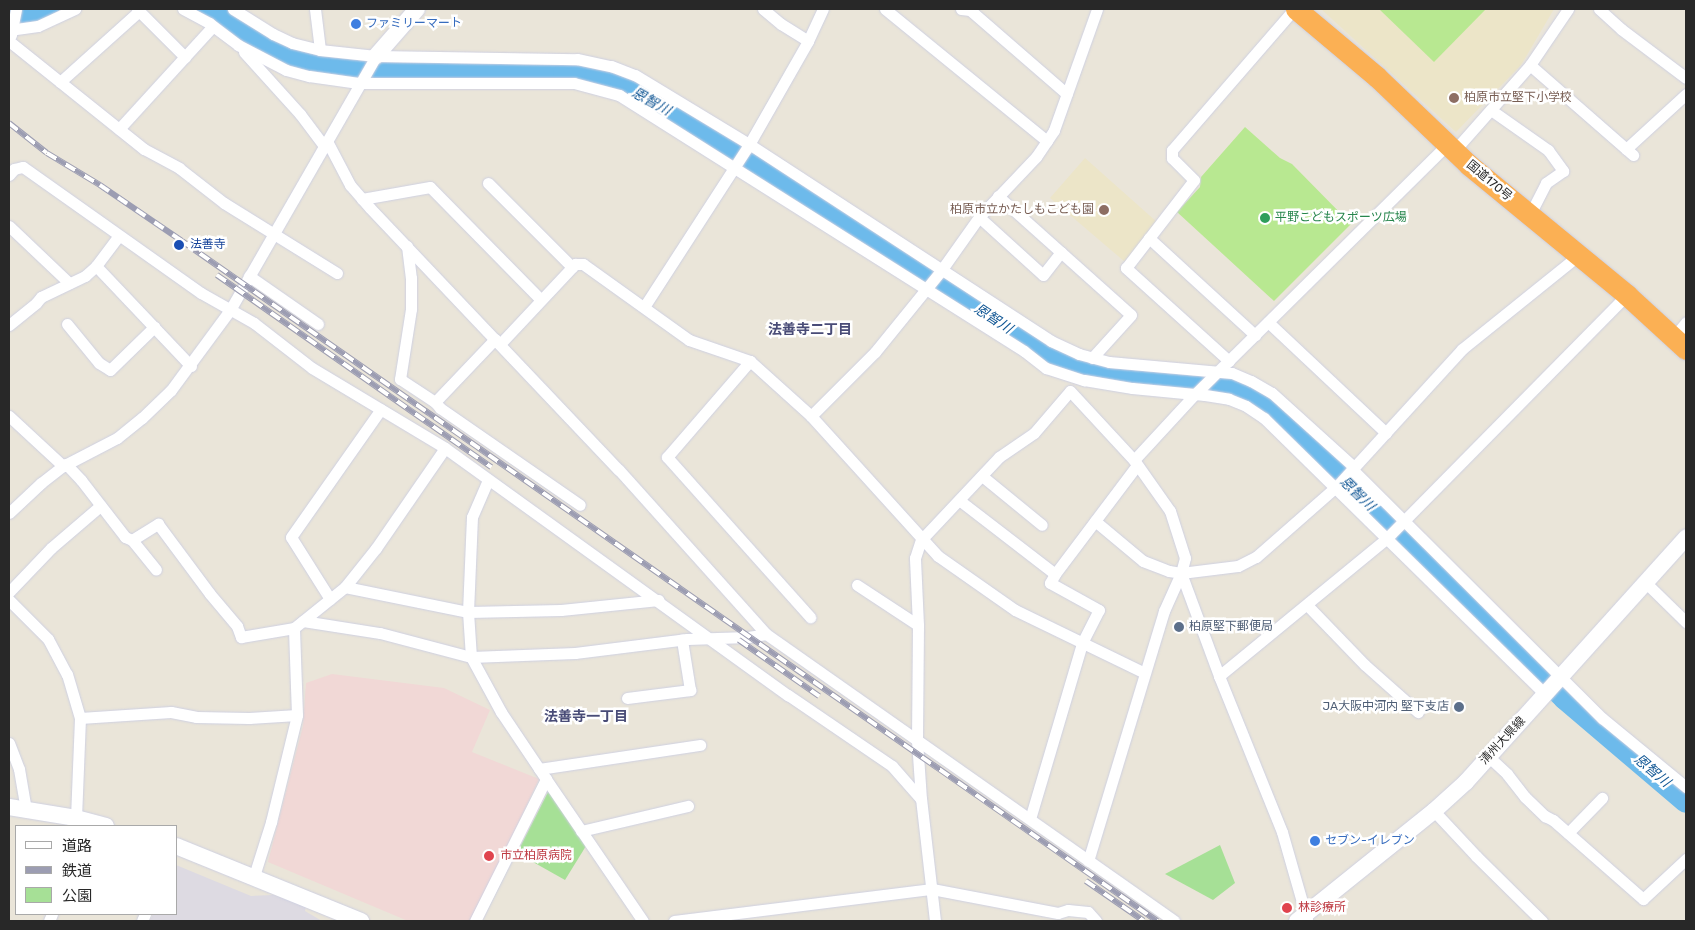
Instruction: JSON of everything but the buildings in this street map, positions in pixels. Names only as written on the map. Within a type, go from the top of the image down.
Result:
[{"type":"highway","name":"国道170号","points":[[1295,9],[1377,77],[1451,148],[1530,216],[1627,295],[1682,336]]},
{"type":"main road","points":[[374,58],[417,9]]},
{"type":"main road","name":"清州大県線","points":[[1304,919],[1434,810],[1489,758],[1686,538]]},
{"type":"main road","points":[[9,807],[101,825]]},
{"type":"main road","points":[[178,847],[361,921]]},
{"type":"street","points":[[10,34],[16,9]]},
{"type":"street","points":[[10,34],[38,26],[75,9]]},
{"type":"street","points":[[183,9],[213,26],[238,45],[286,70],[309,76],[361,81],[574,83],[619,95],[927,287],[1024,351],[1046,368],[1084,380],[1132,388],[1198,392],[1229,399],[1258,414],[1336,486],[1547,694]]},
{"type":"street","points":[[233,9],[273,34],[292,43],[320,50],[374,58],[577,59],[611,66],[635,75],[660,88],[1051,340],[1079,354],[1109,362],[1215,374],[1232,373],[1272,393],[1352,469],[1560,679],[1602,718],[1686,787]]},
{"type":"street","points":[[315,9],[320,50]]},
{"type":"street","points":[[762,9],[808,41]]},
{"type":"street","points":[[644,308],[736,167],[808,41],[824,9]]},
{"type":"street","points":[[886,9],[1047,141]]},
{"type":"street","points":[[961,9],[970,10],[1067,94]]},
{"type":"street","points":[[811,416],[875,352],[941,270],[979,216],[1036,157],[1054,130],[1097,9]]},
{"type":"street","points":[[1229,361],[1126,268],[1194,180],[1172,158],[1172,150],[1295,9]]},
{"type":"street","points":[[1030,819],[1082,643],[1099,610],[1050,583],[1055,574],[1135,463],[1198,392],[1268,322],[1491,110],[1530,65],[1568,9]]},
{"type":"street","points":[[1599,9],[1621,29],[1684,70]]},
{"type":"street","points":[[60,82],[137,11],[185,57]]},
{"type":"street","points":[[119,129],[213,26]]},
{"type":"street","points":[[10,34],[60,82],[144,149],[179,168],[224,203],[337,274]]},
{"type":"street","points":[[238,45],[326,144],[350,185],[619,470],[766,634],[1174,921]]},
{"type":"street","points":[[9,513],[40,483],[65,465],[117,438],[172,390],[230,310],[374,58]]},
{"type":"street","points":[[1530,65],[1630,152],[1686,94]]},
{"type":"street","points":[[1491,110],[1548,150],[1563,171],[1546,183],[1530,216]]},
{"type":"street","points":[[9,175],[14,169],[23,167],[201,293],[254,323],[312,368],[445,448],[788,695],[892,766],[921,799]]},
{"type":"street","points":[[488,184],[572,267]]},
{"type":"street","points":[[362,198],[430,187],[541,300]]},
{"type":"street","points":[[998,196],[1131,315],[1092,358]]},
{"type":"street","points":[[979,216],[1043,275],[1060,252]]},
{"type":"street","points":[[9,226],[69,283]]},
{"type":"street","points":[[9,325],[36,303],[40,296],[85,276],[96,266],[120,236]]},
{"type":"street","points":[[1149,238],[1255,335]]},
{"type":"street","points":[[407,246],[411,278],[411,309],[400,379],[580,504]]},
{"type":"street","points":[[1095,521],[1143,561],[1182,573],[1238,566],[1256,557],[1336,486],[1462,349],[1580,255]]},
{"type":"street","points":[[435,402],[541,300],[572,267],[583,264],[689,340],[750,361],[811,416],[938,556],[1015,610],[1145,673]]},
{"type":"street","points":[[96,266],[190,366]]},
{"type":"street","points":[[249,276],[318,324]]},
{"type":"street","points":[[1219,676],[1388,538],[1627,295]]},
{"type":"street","points":[[1268,322],[1386,432]]},
{"type":"street","points":[[67,324],[99,363],[110,370],[154,327]]},
{"type":"street","points":[[750,361],[687,431],[667,457],[810,617]]},
{"type":"street","points":[[1062,373],[1070,391],[1135,463],[1170,511],[1184,558],[1182,573],[1164,611],[1088,861]]},
{"type":"street","points":[[935,921],[921,799],[917,740],[918,625],[915,558],[922,540],[959,500],[999,457],[1034,433],[1070,391]]},
{"type":"street","points":[[330,599],[291,537],[382,409]]},
{"type":"street","points":[[9,416],[81,480],[120,532],[132,540],[156,570]]},
{"type":"street","points":[[132,540],[158,524],[210,594],[237,626],[241,636],[294,628],[345,587],[376,548],[445,448]]},
{"type":"street","points":[[982,476],[1042,525]]},
{"type":"street","points":[[488,480],[472,517],[468,612],[471,657],[501,712],[581,831],[637,919]]},
{"type":"street","points":[[959,500],[1055,574]]},
{"type":"street","points":[[9,592],[51,548],[100,506]]},
{"type":"street","points":[[1182,573],[1219,676],[1282,832],[1304,919]]},
{"type":"street","points":[[1646,583],[1686,622]]},
{"type":"street","points":[[857,585],[918,625]]},
{"type":"street","points":[[345,587],[468,612],[561,610],[658,600]]},
{"type":"street","points":[[9,600],[48,639],[67,674],[80,718],[80,821]]},
{"type":"street","points":[[1307,604],[1365,665],[1418,712]]},
{"type":"street","points":[[304,621],[389,635],[471,657],[575,653],[682,640],[748,637],[766,634]]},
{"type":"street","points":[[254,876],[271,822],[297,715],[294,628]]},
{"type":"street","points":[[627,698],[690,690],[682,640]]},
{"type":"street","points":[[80,718],[170,712],[196,717],[249,718],[297,715]]},
{"type":"street","points":[[9,743],[19,769],[26,810]]},
{"type":"street","points":[[539,769],[700,745]]},
{"type":"street","points":[[1489,758],[1507,774],[1525,797],[1545,816],[1553,820],[1643,899],[1686,859]]},
{"type":"street","points":[[475,921],[546,779]]},
{"type":"street","points":[[1568,833],[1602,798]]},
{"type":"street","points":[[581,831],[688,806]]},
{"type":"street","points":[[1434,810],[1537,920]]},
{"type":"street","points":[[674,921],[738,917],[932,889],[1058,913],[1068,910],[1088,912],[1096,921]]},
{"type":"shaded area","name":"柏原市立堅下小学校","points":[[1321,9],[1554,9],[1521,65],[1456,132]]},
{"type":"shaded area","name":"柏原市立かたしもこども園","points":[[1085,158],[1158,223],[1125,262],[1050,198]]},
{"type":"shaded area","points":[[332,674],[444,688],[490,710],[472,752],[539,779],[472,921],[408,921],[268,862],[303,726],[306,683]]},
{"type":"shaded area","points":[[178,866],[251,896],[273,895],[306,906],[305,911],[322,921],[150,921],[153,915],[178,915]]},
{"type":"green space","points":[[1379,9],[1486,9],[1434,62]]},
{"type":"green space","name":"平野こどもスポーツ広場","points":[[1245,127],[1280,158],[1292,164],[1351,224],[1274,301],[1177,212],[1200,187],[1201,177]]},
{"type":"green space","points":[[549,790],[586,846],[565,880],[517,853]]},
{"type":"green space","points":[[1220,845],[1235,883],[1213,900],[1165,874]]},
{"type":"waterway","name":"恩智川","points":[[9,16],[46,9]]},
{"type":"waterway","name":"恩智川","points":[[206,9],[276,53],[317,65],[565,74],[596,78],[622,86],[649,99],[1050,355],[1100,373],[1227,384],[1260,399],[1335,470],[1565,697],[1686,800]]},
{"type":"railway","points":[[9,123],[47,153],[100,185],[182,241],[1157,921]]},
{"type":"railway","points":[[217,275],[491,467]]},
{"type":"railway","points":[[739,640],[819,696]]},
{"type":"railway","points":[[1086,881],[1144,921]]},
{"type":"place","name":"ファミリーマート","points":[[356,24]]},
{"type":"place","name":"柏原市立堅下小学校","points":[[1454,98]]},
{"type":"place","name":"柏原市立かたしもこども園","points":[[1104,210]]},
{"type":"place","name":"平野こどもスポーツ広場","points":[[1265,218]]},
{"type":"place","name":"法善寺","points":[[179,245]]},
{"type":"place","name":"柏原堅下郵便局","points":[[1179,627]]},
{"type":"place","name":"JA大阪中河内 堅下支店","points":[[1459,707]]},
{"type":"place","name":"セブン-イレブン","points":[[1315,841]]},
{"type":"place","name":"市立柏原病院","points":[[489,856]]},
{"type":"place","name":"林診療所","points":[[1287,908]]},
{"type":"district","name":"法善寺二丁目","points":[[810,330]]},
{"type":"district","name":"法善寺一丁目","points":[[586,717]]}]
